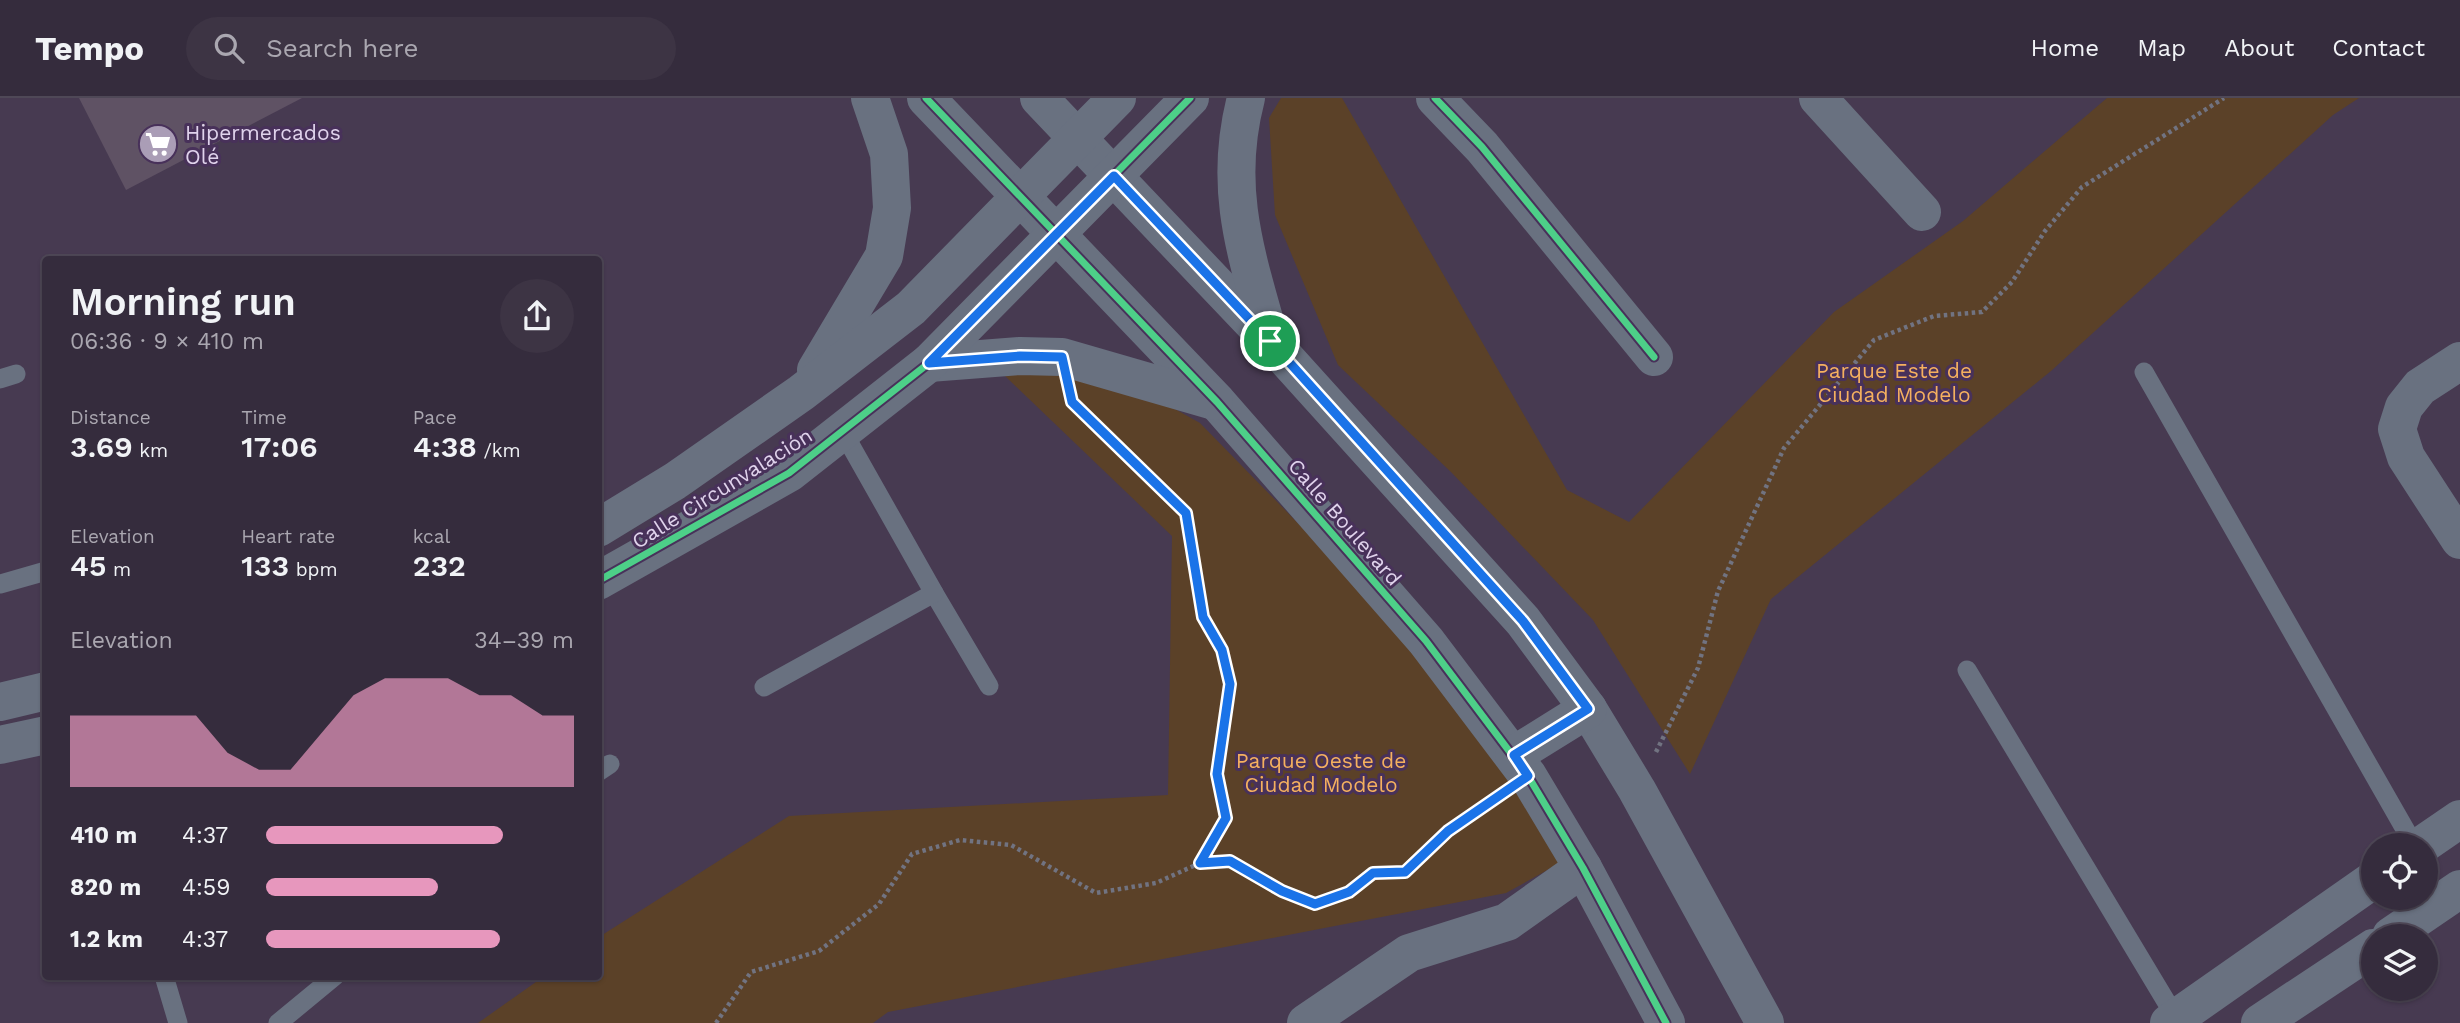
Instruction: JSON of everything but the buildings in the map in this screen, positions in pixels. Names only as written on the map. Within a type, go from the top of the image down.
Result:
[{"type":"street","points":[[801,393],[884,257],[892,208],[889,153],[870,98]]},
{"type":"street","name":"Calle Boulevard","points":[[926,98],[1217,402],[1426,641],[1521,766],[1584,869],[1666,1023]]},
{"type":"street","points":[[1039,98],[1270,341],[1523,621],[1588,709],[1637,790],[1765,1023]]},
{"type":"street","name":"Calle Circunvalación","points":[[602,526],[675,481],[801,393],[911,308],[1117,98]]},
{"type":"street","name":"Calle Circunvalación","points":[[602,579],[789,473],[929,363],[1190,98]]},
{"type":"street","points":[[1246,98],[1234,178],[1244,250],[1270,341]]},
{"type":"street","points":[[1435,98],[1482,147],[1654,357]]},
{"type":"street","points":[[1818,98],[1922,212]]},
{"type":"street","points":[[929,363],[1020,356],[1062,357],[1217,402]]},
{"type":"street","points":[[2460,360],[2420,387],[2404,407],[2397,429],[2406,457],[2460,540]]},
{"type":"street","points":[[0,702],[42,692]]},
{"type":"street","points":[[1521,766],[1588,709]]},
{"type":"street","points":[[0,745],[42,736]]},
{"type":"street","points":[[2438,834],[2460,819]]},
{"type":"street","points":[[1306,1023],[1409,953],[1507,922],[1584,869]]},
{"type":"street","points":[[2172,1021],[2361,888]]},
{"type":"street","points":[[2408,924],[2460,888]]},
{"type":"street","points":[[2260,1023],[2361,956]]},
{"type":"lane","points":[[2144,372],[2407,833]]},
{"type":"lane","points":[[844,432],[989,686]]},
{"type":"lane","points":[[0,584],[42,572]]},
{"type":"lane","points":[[764,687],[934,593]]},
{"type":"lane","points":[[1967,670],[2172,1021]]},
{"type":"lane","points":[[165,980],[178,1023]]},
{"type":"lane","points":[[278,1023],[330,980]]},
{"type":"path","points":[[1637,790],[1698,668],[1718,591],[1784,448],[1874,340],[1934,316],[1982,312],[2012,282],[2045,230],[2081,187],[2224,98]]},
{"type":"path","points":[[1062,357],[1072,402],[1186,513],[1203,617],[1222,650],[1230,684],[1217,774],[1226,818],[1200,863]]},
{"type":"path","points":[[716,1023],[751,972],[819,951],[879,904],[912,854],[960,840],[1012,845],[1096,892],[1156,883],[1200,863],[1230,861],[1282,891],[1315,904],[1349,892],[1373,873],[1405,872],[1521,766]]},
{"type":"green space","name":"Parque Este de Ciudad Modelo","points":[[1281,98],[1342,98],[1567,490],[1629,522],[1834,312],[1963,221],[2107,98],[2359,98],[2333,115],[2051,371],[1771,599],[1690,774],[1593,620],[1451,472],[1338,365],[1275,215],[1269,118]]},
{"type":"green space","name":"Parque Oeste de Ciudad Modelo","points":[[1085,359],[1200,423],[1417,645],[1578,853],[1506,893],[888,1012],[873,1023],[478,1023],[539,980],[602,980],[602,935],[789,816],[1168,795],[1172,536],[1005,376]]},
{"type":"cycle path","points":[[926,98],[1217,402],[1426,641],[1528,776],[1583,868],[1666,1023]]},
{"type":"cycle path","points":[[602,579],[789,473],[929,363],[1190,98]]},
{"type":"cycle path","points":[[1435,98],[1482,147],[1654,357]]},
{"type":"place","name":"Hipermercados Olé","points":[[158,144]]},
{"type":"route","points":[[1114,176],[1270,341],[1523,621],[1588,709],[1514,755],[1528,776],[1448,831],[1405,872],[1373,873],[1349,892],[1315,904],[1282,891],[1230,861],[1200,863],[1226,818],[1217,774],[1230,684],[1222,650],[1203,617],[1186,513],[1072,402],[1062,357],[1020,356],[929,363],[1114,176]]}]
